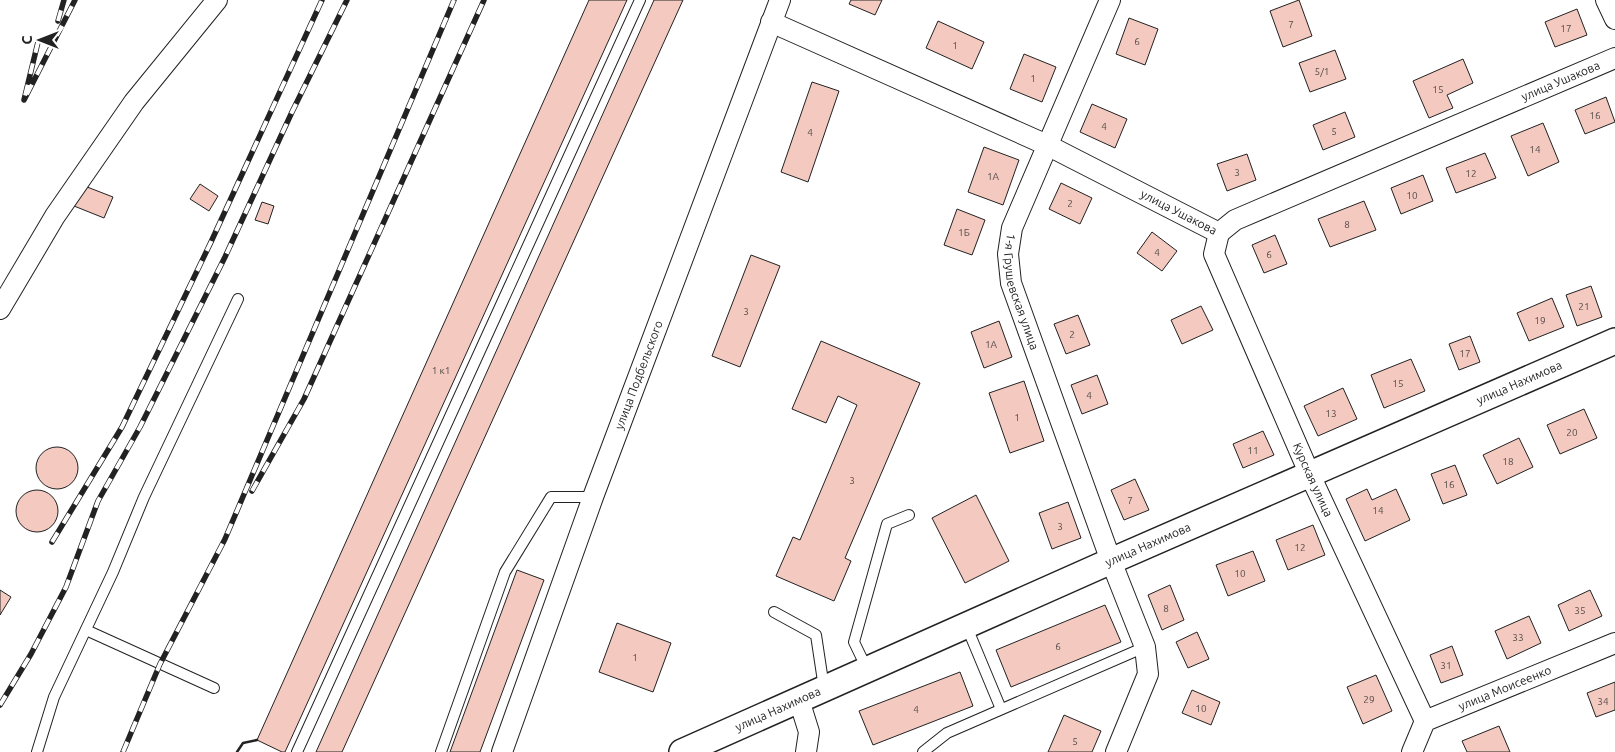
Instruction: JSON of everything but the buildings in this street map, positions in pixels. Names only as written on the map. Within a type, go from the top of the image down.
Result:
[{"type":"street","points":[[0,309],[55,216],[134,102],[217,0]]},
{"type":"street","name":"улица Подбельского","points":[[502,752],[593,497],[780,0]]},
{"type":"street","name":"1-я Грушевская улица","points":[[1110,0],[1012,228],[1008,254],[1011,283],[1111,560],[1145,647],[1148,674],[1116,752]]},
{"type":"street","points":[[1606,0],[1615,19]]},
{"type":"street","name":"улица Ушакова","points":[[771,22],[1047,145],[1219,233],[1235,220],[1615,58]]},
{"type":"street","name":"Курская улица","points":[[1219,233],[1214,254],[1310,475],[1425,721]]},
{"type":"street","name":"улица Нахимова","points":[[682,752],[1111,560],[1615,341]]},
{"type":"street","name":"улица Моисеенко","points":[[1425,721],[1615,643]]},
{"type":"street","points":[[799,700],[809,732],[806,752]]},
{"type":"street","points":[[1412,752],[1425,721]]},
{"type":"lane","points":[[297,752],[640,0]]},
{"type":"lane","points":[[37,752],[54,697],[86,630],[144,497],[238,299]]},
{"type":"lane","points":[[441,752],[505,572],[551,497],[593,497]]},
{"type":"lane","points":[[868,669],[854,642],[888,524],[909,515]]},
{"type":"lane","points":[[774,612],[816,635],[824,689]]},
{"type":"lane","points":[[966,625],[1002,709]]},
{"type":"lane","points":[[86,630],[214,688]]},
{"type":"lane","points":[[923,752],[947,733],[1145,647]]},
{"type":"railway","points":[[58,21],[64,0]]},
{"type":"railway","points":[[38,42],[24,100],[75,0]]},
{"type":"railway","points":[[52,542],[122,427],[211,242],[322,0]]},
{"type":"railway","points":[[0,705],[31,654],[66,587],[98,501],[140,427],[225,257],[292,112],[347,0]]},
{"type":"railway","points":[[123,752],[160,664],[225,539],[454,0]]},
{"type":"railway","points":[[252,491],[304,399],[484,0]]},
{"type":"wall","points":[[237,752],[243,743],[257,740]]}]
